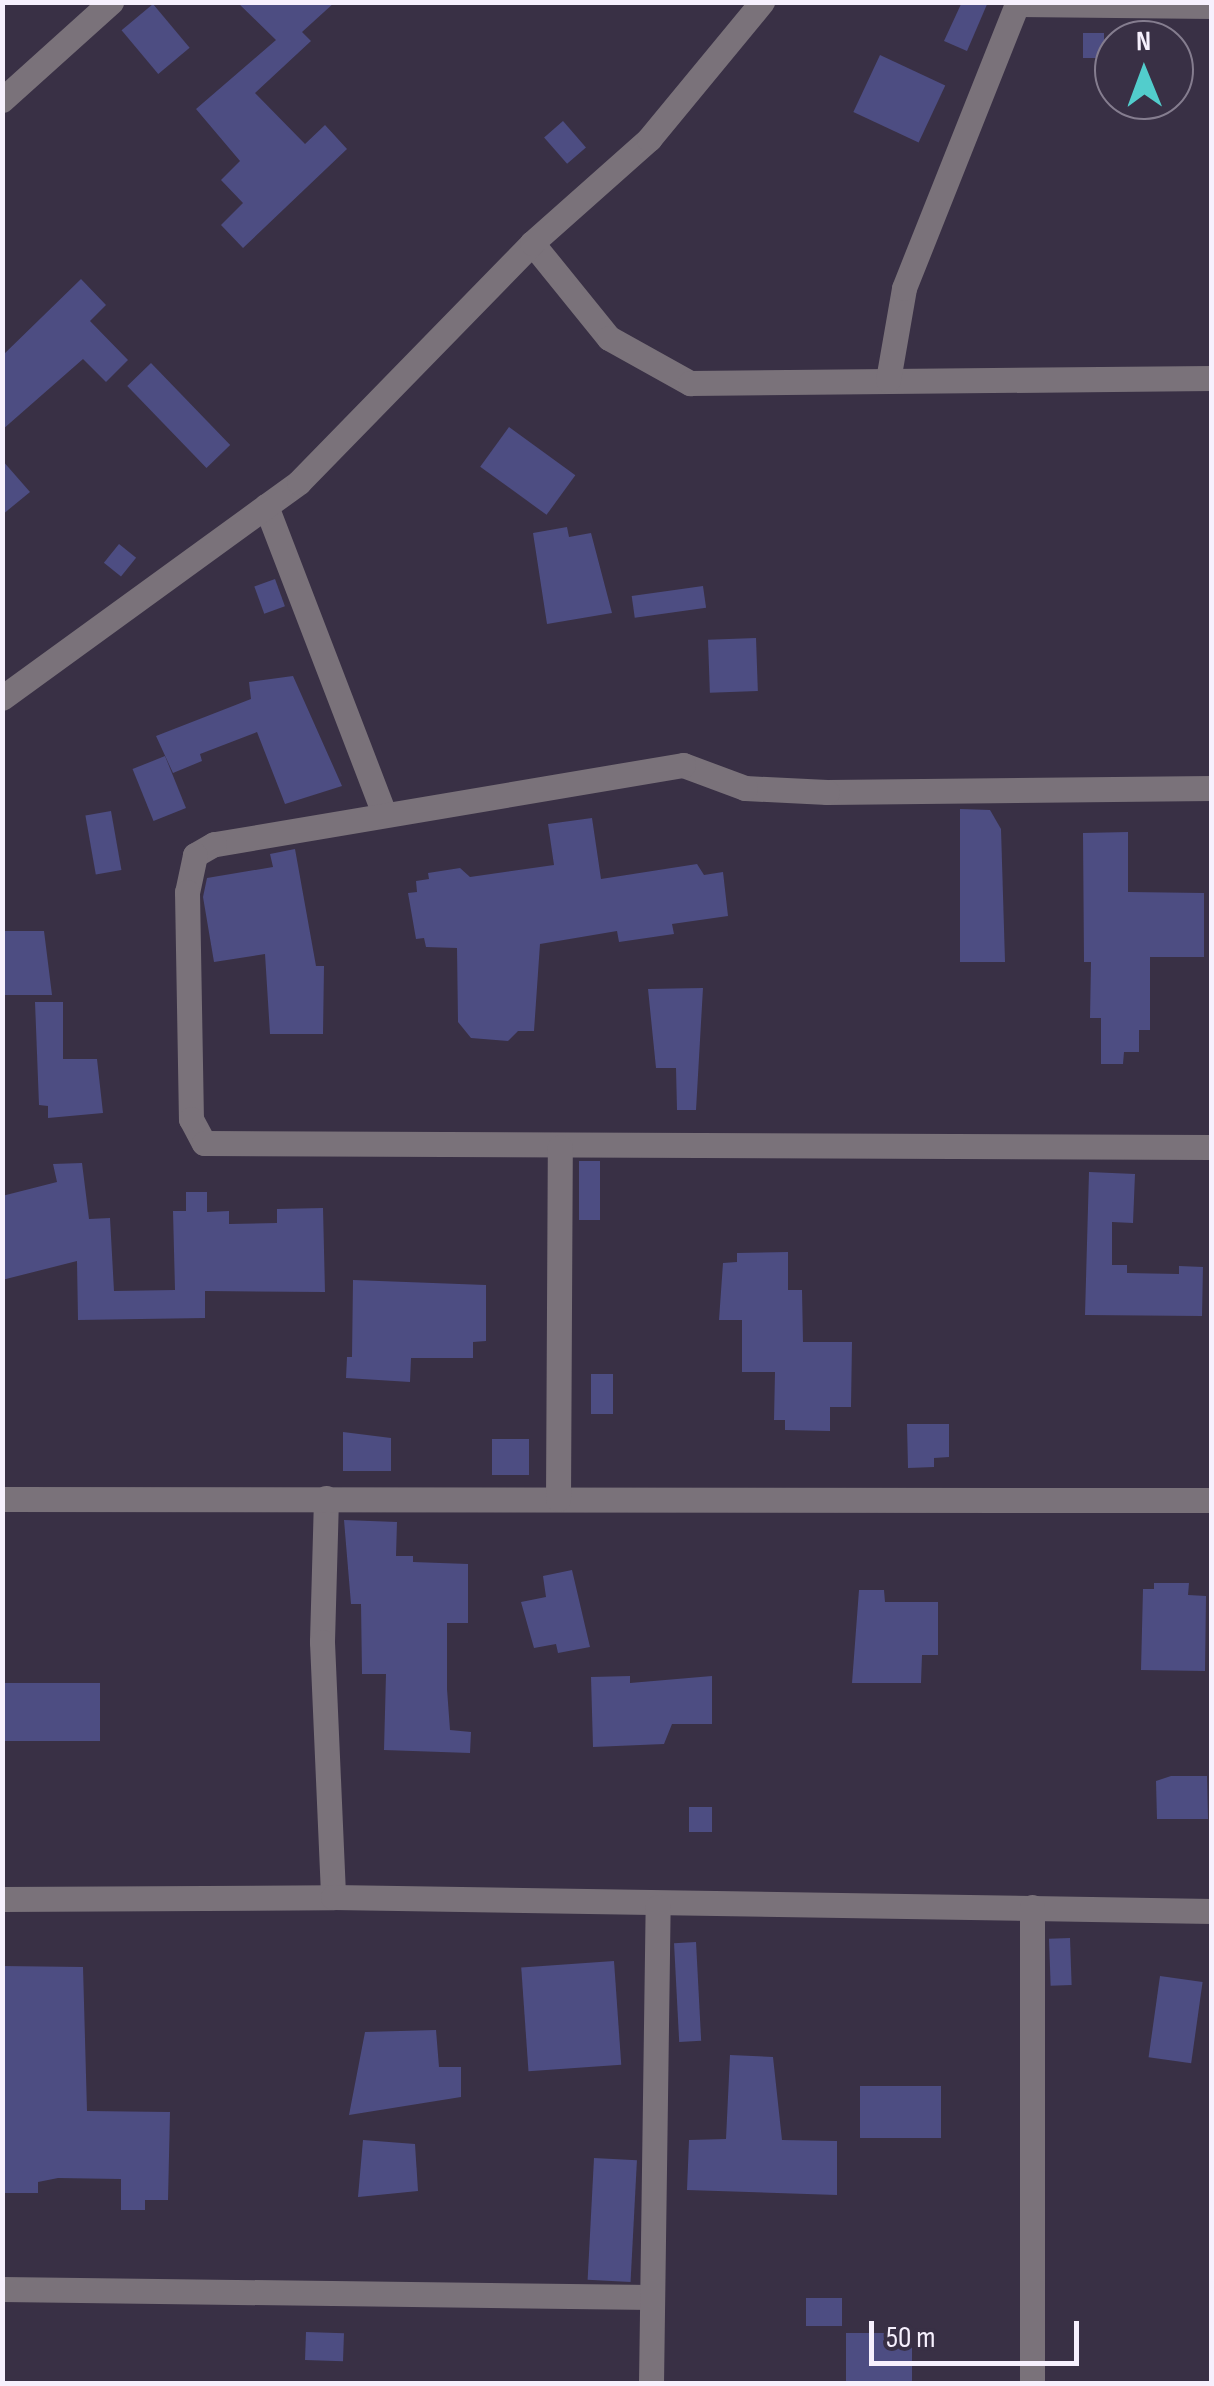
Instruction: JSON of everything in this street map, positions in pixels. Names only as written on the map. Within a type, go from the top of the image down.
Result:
[{"type":"street","points":[[2,100],[111,2]]},
{"type":"street","points":[[2,698],[299,482],[532,243],[649,139],[762,2]]},
{"type":"street","points":[[888,380],[904,288],[1018,3],[1212,6]]},
{"type":"street","points":[[532,243],[609,338],[690,383],[1212,378]]},
{"type":"street","points":[[266,506],[384,813]]},
{"type":"street","points":[[1212,788],[827,792],[746,788],[684,765],[214,844],[195,855],[186,892],[191,1119],[204,1143],[1212,1147]]},
{"type":"street","points":[[558,1499],[560,1146]]},
{"type":"street","points":[[326,1498],[322,1642],[333,1896]]},
{"type":"street","points":[[2,1499],[1212,1500]]},
{"type":"street","points":[[2,1899],[333,1896],[658,1906],[1212,1911]]},
{"type":"street","points":[[651,2384],[658,1906]]},
{"type":"street","points":[[1032,1907],[1032,2384]]},
{"type":"street","points":[[2,2288],[652,2296]]},
{"type":"building","points":[[237,2],[335,2],[302,32],[311,41],[255,93],[305,144],[325,125],[347,149],[243,248],[221,225],[243,203],[221,180],[240,161],[196,109],[276,40]]},
{"type":"building","points":[[962,2],[988,2],[967,51],[944,41]]},
{"type":"building","points":[[153,4],[190,48],[158,74],[122,30]]},
{"type":"building","points":[[1083,33],[1094,33],[1094,58],[1083,58]]},
{"type":"building","points":[[880,55],[945,85],[919,143],[853,112]]},
{"type":"building","points":[[563,121],[586,147],[567,164],[544,137]]},
{"type":"building","points":[[81,279],[106,305],[90,321],[128,360],[106,382],[83,359],[2,430],[2,356]]},
{"type":"building","points":[[151,363],[230,445],[206,468],[127,386]]},
{"type":"building","points":[[509,427],[575,475],[547,515],[480,467]]},
{"type":"building","points":[[2,460],[30,492],[2,515]]},
{"type":"building","points":[[567,527],[569,537],[591,533],[612,613],[547,624],[533,533]]},
{"type":"building","points":[[119,544],[136,558],[121,576],[104,563]]},
{"type":"building","points":[[275,579],[285,606],[264,614],[254,587]]},
{"type":"building","points":[[703,586],[706,608],[635,618],[632,596]]},
{"type":"building","points":[[756,638],[758,691],[710,693],[708,640]]},
{"type":"building","points":[[293,676],[342,786],[285,804],[257,732],[200,754],[202,761],[173,773],[156,736],[251,699],[249,682]]},
{"type":"building","points":[[165,756],[186,808],[154,821],[133,769]]},
{"type":"building","points":[[960,809],[990,810],[1001,829],[1005,962],[960,962]]},
{"type":"building","points":[[111,811],[121,870],[96,875],[85,816]]},
{"type":"building","points":[[592,818],[601,879],[697,864],[704,875],[723,872],[728,916],[672,924],[674,934],[619,942],[617,931],[540,944],[534,1031],[518,1031],[508,1041],[471,1038],[458,1022],[457,948],[426,947],[424,938],[416,939],[408,893],[417,892],[416,881],[429,879],[428,873],[460,868],[470,877],[554,865],[548,824]]},
{"type":"building","points":[[1128,832],[1128,892],[1204,893],[1204,957],[1150,957],[1150,1030],[1139,1030],[1139,1052],[1124,1052],[1123,1064],[1101,1064],[1101,1018],[1090,1018],[1091,962],[1084,962],[1083,833]]},
{"type":"building","points":[[295,849],[316,966],[324,966],[323,1034],[270,1034],[265,954],[214,962],[203,897],[207,878],[273,867],[270,854]]},
{"type":"building","points":[[2,931],[44,931],[52,995],[2,995]]},
{"type":"building","points":[[703,988],[696,1110],[677,1110],[676,1068],[656,1068],[648,989]]},
{"type":"building","points":[[35,1002],[63,1002],[63,1059],[97,1059],[103,1113],[48,1118],[48,1106],[39,1105]]},
{"type":"building","points":[[579,1161],[600,1161],[600,1220],[579,1220]]},
{"type":"building","points":[[82,1163],[89,1219],[110,1218],[114,1291],[175,1290],[173,1211],[186,1211],[186,1192],[207,1192],[207,1212],[229,1211],[229,1224],[277,1223],[277,1209],[323,1208],[325,1292],[205,1291],[205,1318],[78,1320],[77,1261],[2,1280],[2,1196],[57,1182],[53,1164]]},
{"type":"building","points":[[1089,1172],[1135,1174],[1133,1223],[1112,1222],[1112,1265],[1127,1265],[1127,1273],[1179,1274],[1179,1266],[1203,1267],[1202,1316],[1085,1315]]},
{"type":"building","points":[[788,1252],[788,1290],[802,1290],[803,1342],[852,1342],[851,1407],[830,1407],[830,1431],[785,1430],[785,1420],[774,1420],[775,1372],[742,1372],[742,1320],[719,1320],[723,1263],[737,1262],[737,1253]]},
{"type":"building","points":[[353,1280],[486,1285],[486,1341],[473,1342],[473,1358],[411,1358],[410,1382],[346,1378],[347,1357],[352,1357]]},
{"type":"building","points":[[591,1374],[613,1374],[613,1414],[591,1414]]},
{"type":"building","points":[[907,1424],[949,1424],[949,1457],[934,1458],[934,1467],[908,1468]]},
{"type":"building","points":[[343,1432],[391,1438],[391,1471],[343,1471]]},
{"type":"building","points":[[492,1439],[529,1439],[529,1475],[492,1475]]},
{"type":"building","points":[[344,1520],[397,1522],[396,1556],[413,1556],[413,1562],[468,1564],[468,1623],[447,1623],[447,1689],[450,1730],[471,1732],[470,1753],[384,1750],[386,1674],[362,1674],[361,1604],[351,1604]]},
{"type":"building","points":[[572,1570],[590,1647],[558,1653],[556,1644],[534,1648],[521,1602],[546,1597],[543,1576]]},
{"type":"building","points":[[1154,1583],[1189,1583],[1188,1595],[1206,1596],[1205,1671],[1141,1670],[1143,1589],[1154,1589]]},
{"type":"building","points":[[859,1590],[884,1590],[885,1602],[938,1602],[938,1655],[922,1655],[921,1683],[852,1683]]},
{"type":"building","points":[[630,1676],[630,1683],[712,1676],[712,1724],[672,1724],[664,1744],[593,1747],[591,1677]]},
{"type":"building","points":[[2,1683],[100,1683],[100,1741],[2,1741]]},
{"type":"building","points":[[1171,1776],[1207,1776],[1208,1819],[1157,1819],[1156,1781]]},
{"type":"building","points":[[689,1807],[712,1807],[712,1832],[689,1832]]},
{"type":"building","points":[[1070,1938],[1072,1985],[1051,1986],[1049,1939]]},
{"type":"building","points":[[696,1942],[701,2041],[679,2042],[674,1943]]},
{"type":"building","points":[[614,1961],[621,2065],[528,2071],[521,1967]]},
{"type":"building","points":[[2,1966],[83,1967],[87,2111],[170,2112],[168,2200],[145,2200],[145,2210],[121,2210],[121,2179],[58,2178],[38,2182],[38,2193],[4,2193]]},
{"type":"building","points":[[1160,1976],[1203,1982],[1191,2063],[1149,2057]]},
{"type":"building","points":[[436,2030],[439,2067],[461,2067],[461,2097],[349,2115],[365,2032]]},
{"type":"building","points":[[730,2055],[773,2057],[782,2140],[837,2141],[837,2195],[687,2190],[689,2140],[726,2139]]},
{"type":"building","points":[[860,2086],[941,2086],[941,2138],[860,2138]]},
{"type":"building","points":[[363,2140],[415,2144],[418,2191],[358,2197]]},
{"type":"building","points":[[594,2158],[637,2160],[631,2282],[588,2280]]},
{"type":"building","points":[[806,2298],[842,2298],[842,2326],[806,2326]]},
{"type":"building","points":[[306,2332],[344,2333],[343,2361],[305,2360]]},
{"type":"building","points":[[846,2333],[912,2333],[912,2384],[846,2384]]}]
